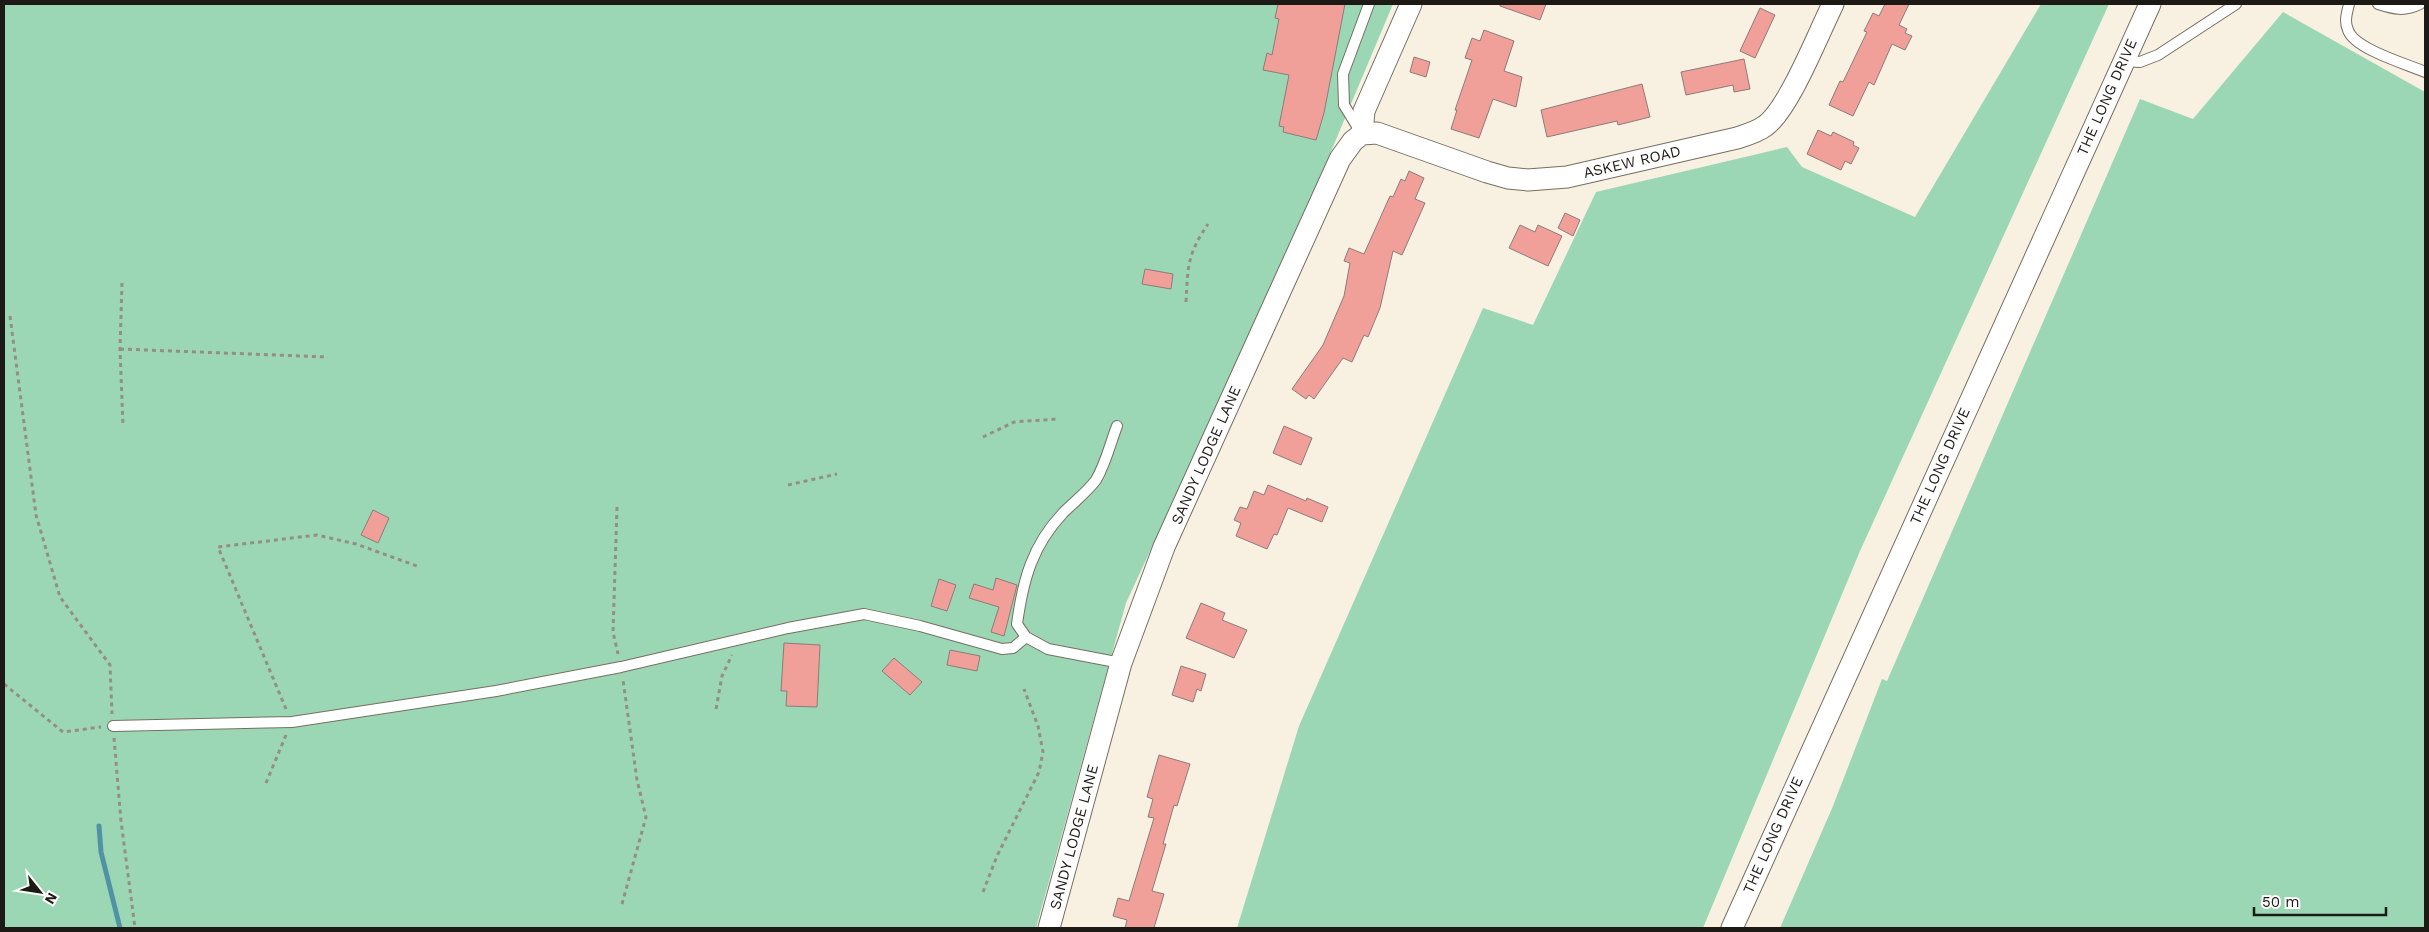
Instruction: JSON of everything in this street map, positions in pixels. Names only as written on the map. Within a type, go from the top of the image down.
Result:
[{"type":"street","points":[[1362,134],[1364,111],[1412,4]]},
{"type":"street","name":"ASKEW ROAD","points":[[1362,134],[1377,133],[1487,172],[1508,178],[1528,180],[1567,178],[1737,138],[1756,131],[1774,118],[1791,90],[1833,4]]},
{"type":"street","name":"THE LONG DRIVE","points":[[1732,928],[2150,4]]},
{"type":"street","name":"SANDY LODGE LANE","points":[[1049,928],[1122,663],[1164,547],[1328,186],[1344,153],[1353,140],[1362,134]]},
{"type":"lane","points":[[1362,134],[1344,105],[1343,74],[1369,4]]},
{"type":"lane","points":[[2123,61],[2140,62],[2158,56],[2236,4]]},
{"type":"lane","points":[[2350,4],[2345,18],[2350,36],[2366,47],[2425,72]]},
{"type":"lane","points":[[2378,4],[2394,10],[2409,10],[2420,4]]},
{"type":"lane","points":[[1117,426],[1103,466],[1094,482],[1062,514],[1041,542],[1024,580],[1017,624],[1026,637],[1048,649],[1122,663]]},
{"type":"lane","points":[[113,726],[292,722],[496,691],[621,667],[864,614],[920,626],[1002,648],[1013,648],[1026,637]]},
{"type":"path","points":[[1186,302],[1188,266],[1194,244],[1208,224]]},
{"type":"path","points":[[122,283],[120,349],[123,426]]},
{"type":"path","points":[[10,316],[36,515],[60,597],[110,665],[121,821],[136,928]]},
{"type":"path","points":[[120,349],[328,357]]},
{"type":"path","points":[[983,437],[1014,422],[1057,419]]},
{"type":"path","points":[[788,485],[837,474]]},
{"type":"path","points":[[617,507],[613,632],[621,667],[637,780],[646,817],[622,904]]},
{"type":"path","points":[[266,783],[292,722],[218,547],[317,535],[356,544],[417,566]]},
{"type":"path","points":[[716,709],[717,697],[726,666],[747,638]]},
{"type":"path","points":[[4,684],[63,732],[113,726]]},
{"type":"path","points":[[983,892],[997,856],[1039,772],[1044,752],[1038,726],[1024,689]]},
{"type":"green space","points":[[4,4],[1393,4],[1287,256],[1126,603],[1036,928],[4,928]]},
{"type":"green space","points":[[2041,4],[2109,4],[1860,551],[1703,928],[1237,928],[1299,726],[1483,308],[1533,325],[1596,192],[1787,147],[1802,167],[1915,217]]},
{"type":"green space","points":[[2283,12],[2425,92],[2425,928],[1780,928],[1833,806],[1882,679],[1887,681],[2140,99],[2193,119]]},
{"type":"building","points":[[1278,4],[1345,4],[1324,113],[1316,140],[1283,132],[1284,127],[1279,126],[1289,75],[1263,70],[1267,53],[1272,55],[1279,19],[1275,18]]},
{"type":"building","points":[[1500,4],[1546,4],[1540,20],[1500,6]]},
{"type":"building","points":[[1885,4],[1909,4],[1899,25],[1907,29],[1905,33],[1912,36],[1905,50],[1892,44],[1874,85],[1869,82],[1853,116],[1829,105],[1840,81],[1843,82],[1867,32],[1864,31],[1873,13],[1879,16]]},
{"type":"building","points":[[1760,8],[1775,15],[1755,58],[1740,51]]},
{"type":"building","points":[[1484,30],[1514,41],[1504,71],[1522,77],[1516,107],[1493,99],[1479,138],[1451,129],[1457,110],[1455,110],[1472,60],[1465,58],[1472,38],[1480,41]]},
{"type":"building","points":[[1414,57],[1430,62],[1426,77],[1410,72]]},
{"type":"building","points":[[1744,59],[1750,89],[1734,92],[1733,85],[1686,95],[1681,72]]},
{"type":"building","points":[[1642,84],[1650,117],[1618,125],[1617,121],[1547,137],[1541,110]]},
{"type":"building","points":[[1818,130],[1831,136],[1833,132],[1854,142],[1853,145],[1859,148],[1851,164],[1845,161],[1841,170],[1807,154]]},
{"type":"building","points":[[1409,171],[1424,178],[1415,199],[1425,203],[1402,255],[1393,251],[1380,308],[1368,337],[1364,335],[1352,362],[1343,358],[1314,399],[1309,395],[1306,399],[1292,389],[1323,345],[1344,296],[1350,263],[1344,261],[1349,248],[1364,254],[1390,196],[1393,197],[1401,179],[1405,181]]},
{"type":"building","points":[[1565,213],[1580,220],[1573,236],[1558,228]]},
{"type":"building","points":[[1520,225],[1535,232],[1538,225],[1562,236],[1548,266],[1509,248]]},
{"type":"building","points":[[1145,269],[1173,274],[1171,289],[1142,284]]},
{"type":"building","points":[[1284,426],[1312,438],[1301,465],[1273,453]]},
{"type":"building","points":[[1268,485],[1306,501],[1307,498],[1328,507],[1322,522],[1288,508],[1277,535],[1274,534],[1267,549],[1236,536],[1241,523],[1234,520],[1240,507],[1247,509],[1254,491],[1264,495]]},
{"type":"building","points":[[373,510],[389,518],[378,543],[361,535]]},
{"type":"building","points":[[996,578],[1017,585],[1004,636],[991,632],[999,607],[969,598],[974,584],[993,590]]},
{"type":"building","points":[[939,579],[956,585],[947,611],[931,606]]},
{"type":"building","points":[[1201,603],[1225,613],[1222,620],[1247,630],[1234,658],[1186,638]]},
{"type":"building","points":[[784,643],[820,645],[817,707],[786,706],[787,691],[781,691]]},
{"type":"building","points":[[950,650],[980,656],[977,671],[947,665]]},
{"type":"building","points":[[894,658],[922,682],[910,695],[882,671]]},
{"type":"building","points":[[1181,666],[1206,674],[1201,691],[1197,689],[1193,702],[1172,695]]},
{"type":"building","points":[[1159,755],[1190,764],[1177,806],[1174,805],[1163,844],[1166,844],[1152,891],[1164,894],[1154,928],[1125,928],[1127,920],[1113,916],[1118,898],[1129,901],[1154,818],[1148,817],[1153,799],[1147,797]]},
{"type":"waterway","points":[[99,826],[101,852],[120,928]]}]
